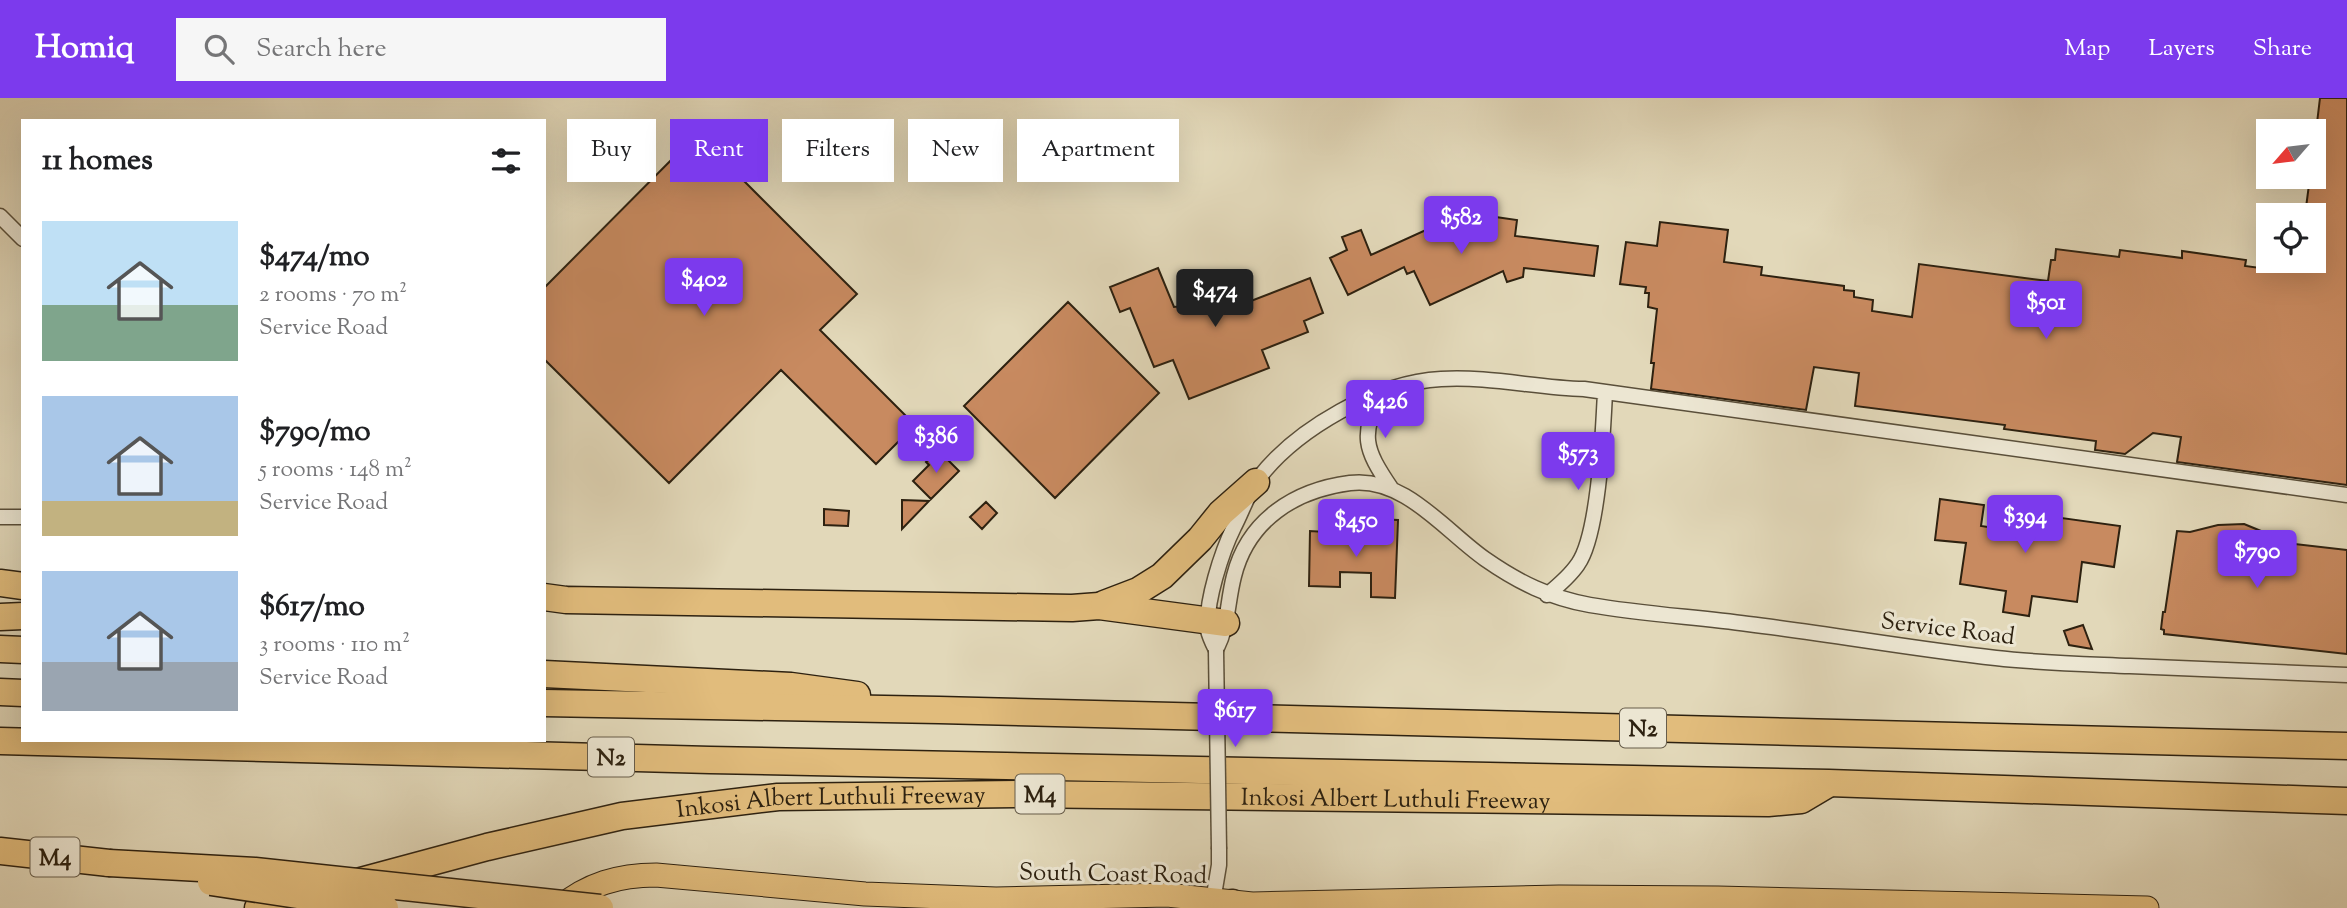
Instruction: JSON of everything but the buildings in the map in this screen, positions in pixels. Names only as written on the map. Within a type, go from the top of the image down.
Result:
[{"type":"highway","points":[[1099,606],[1138,591],[1163,576],[1200,540],[1221,513],[1256,482]]},
{"type":"highway","points":[[0,583],[21,586]]},
{"type":"highway","points":[[552,601],[1072,608],[1099,606],[1217,622]]},
{"type":"highway","points":[[0,617],[21,616]]},
{"type":"highway","points":[[0,649],[21,650]]},
{"type":"highway","points":[[546,674],[790,686],[939,710]]},
{"type":"highway","points":[[0,692],[21,693]]},
{"type":"highway","name":"N2","points":[[546,704],[939,710],[2347,746]]},
{"type":"highway","name":"N2","points":[[0,741],[21,742]]},
{"type":"highway","name":"N2","points":[[37,742],[737,761],[1829,783],[2347,801]]},
{"type":"highway","name":"Inkosi Albert Luthuli Freeway","points":[[258,908],[487,847],[622,817],[778,797],[1016,794],[1768,803],[1801,800],[1829,783]]},
{"type":"highway","name":"M4","points":[[0,851],[109,863]]},
{"type":"highway","points":[[109,863],[268,892],[385,908]]},
{"type":"highway","points":[[109,863],[255,870],[600,908]]},
{"type":"main road","name":"South Coast Road","points":[[559,908],[580,891],[597,884],[632,875],[644,875],[864,894],[996,898],[1167,895],[1223,905],[1559,897],[2147,908]]},
{"type":"street","points":[[0,216],[21,237]]},
{"type":"street","name":"Service Road","points":[[1223,905],[1219,865],[1216,650],[1225,631],[1217,622],[1213,589],[1224,550],[1256,482],[1293,445],[1329,419],[1382,391],[1426,380],[1464,379],[1605,392],[2347,495]]},
{"type":"street","name":"Service Road","points":[[1382,391],[1371,416],[1367,439],[1371,456],[1391,488]]},
{"type":"street","points":[[1547,595],[1579,564],[1586,549],[1593,515],[1605,392]]},
{"type":"street","name":"Service Road","points":[[1217,622],[1229,597],[1239,559],[1260,525],[1276,509],[1296,497],[1325,487],[1363,482],[1391,488],[1422,508],[1484,559],[1531,588],[1547,595],[1589,605],[1751,624],[1997,659],[2347,675]]},
{"type":"street","points":[[0,517],[21,517]]},
{"type":"street","name":"Service Road","points":[[1219,865],[1223,905]]}]
